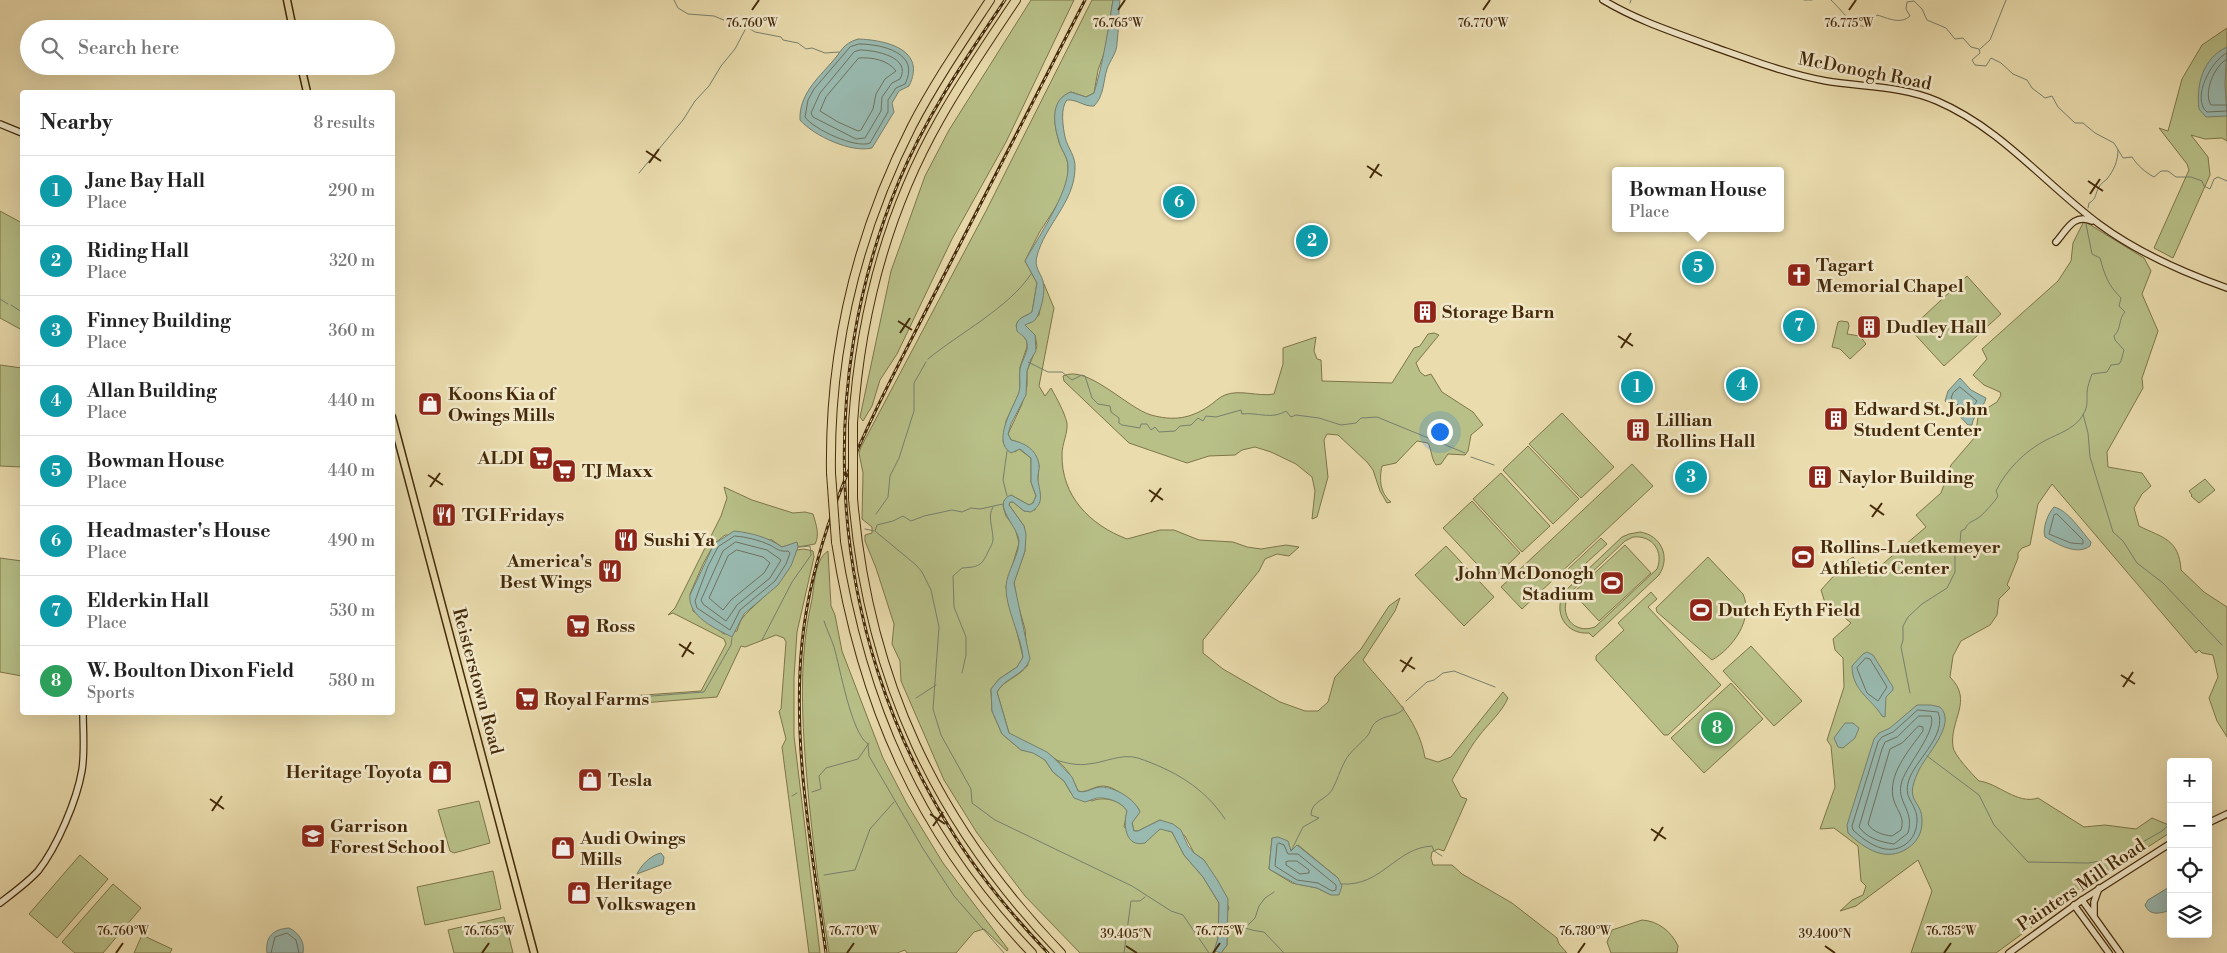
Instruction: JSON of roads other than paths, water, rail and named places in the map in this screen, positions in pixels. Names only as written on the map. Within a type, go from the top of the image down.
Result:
[{"type":"highway","points":[[990,0],[938,80],[912,126],[889,175],[867,232],[848,301],[838,359],[832,414],[832,473],[836,542],[846,604],[858,652],[877,709],[903,770],[939,834],[968,877],[1032,953]]},
{"type":"highway","points":[[1016,0],[940,119],[909,182],[894,220],[876,275],[864,330],[853,423],[853,498],[861,568],[878,645],[896,702],[916,747],[941,795],[975,850],[1013,900],[1061,953]]},
{"type":"main road","points":[[287,0],[291,20]]},
{"type":"main road","name":"McDonogh Road","points":[[1603,0],[1652,24],[1782,70],[1827,81],[1908,92],[1938,101],[1978,123],[2010,146],[2100,225],[2160,260],[2227,288]]},
{"type":"main road","points":[[303,75],[307,90]]},
{"type":"main road","points":[[0,124],[20,132]]},
{"type":"main road","points":[[2056,242],[2069,224],[2076,218],[2085,218],[2100,225]]},
{"type":"main road","name":"Reisterstown Road","points":[[395,428],[534,953]]},
{"type":"main road","points":[[0,903],[25,884],[39,869],[50,854],[68,814],[82,770],[83,715]]},
{"type":"main road","points":[[2212,821],[2227,814]]},
{"type":"main road","name":"Painters Mill Road","points":[[2009,953],[2074,905],[2167,846]]},
{"type":"main road","points":[[2094,918],[2094,902],[2099,888]]},
{"type":"main road","points":[[2082,900],[2120,953]]},
{"type":"main road","points":[[2074,905],[2109,953]]},
{"type":"water","points":[[1113,0],[1120,0],[1117,47],[1107,69],[1100,98],[1094,106],[1067,100],[1063,108],[1063,128],[1075,164],[1073,181],[1070,193],[1046,234],[1037,256],[1037,266],[1044,285],[1043,296],[1035,320],[1025,325],[1035,335],[1036,351],[1027,371],[1026,395],[1008,434],[1011,440],[1029,447],[1038,459],[1040,502],[1031,512],[1024,511],[1013,502],[1010,502],[1009,505],[1024,526],[1026,534],[1025,551],[1014,583],[1030,659],[1019,673],[1000,687],[997,692],[1009,733],[1047,752],[1072,777],[1078,791],[1084,792],[1101,787],[1118,791],[1129,798],[1140,812],[1132,823],[1134,831],[1138,831],[1160,820],[1173,824],[1181,830],[1188,846],[1204,860],[1228,899],[1227,945],[1221,953],[1214,951],[1218,938],[1219,903],[1203,877],[1184,855],[1172,832],[1160,829],[1145,843],[1138,844],[1133,842],[1127,834],[1125,822],[1127,811],[1125,808],[1105,798],[1097,798],[1085,802],[1074,798],[1064,781],[1053,772],[1045,760],[1033,753],[1021,750],[1002,734],[992,711],[991,689],[999,679],[1017,667],[1023,657],[1006,594],[1008,575],[1019,541],[1003,504],[1005,499],[1011,495],[1029,505],[1033,503],[1036,496],[1031,482],[1031,458],[1020,449],[1011,453],[1005,448],[1003,441],[1003,432],[1019,392],[1020,369],[1027,349],[1026,339],[1017,331],[1016,327],[1020,319],[1032,312],[1037,283],[1025,261],[1045,228],[1064,189],[1067,178],[1068,163],[1059,142],[1055,125],[1057,105],[1064,95],[1071,92],[1086,97],[1094,93],[1103,59]]},
{"type":"water","points":[[858,39],[881,42],[901,49],[913,64],[913,74],[909,86],[899,91],[892,103],[894,112],[872,148],[863,149],[833,142],[814,132],[800,120],[802,103],[815,81],[843,48]]},
{"type":"water","points":[[2227,47],[2225,84],[2227,116],[2206,117],[2199,109],[2200,81],[2212,58]]},
{"type":"water","points":[[1960,378],[1971,390],[1986,398],[1972,425],[1968,425],[1945,401],[1948,391]]},
{"type":"water","points":[[2054,507],[2064,512],[2074,522],[2091,542],[2090,546],[2079,550],[2067,548],[2045,537],[2046,521]]},
{"type":"water","points":[[734,531],[759,536],[782,547],[797,542],[798,547],[791,566],[778,585],[744,614],[732,637],[711,626],[698,615],[690,603],[690,595],[714,544]]},
{"type":"water","points":[[1867,652],[1873,655],[1893,687],[1893,690],[1886,697],[1885,717],[1863,694],[1853,675],[1852,666]]},
{"type":"water","points":[[1917,705],[1940,707],[1944,714],[1945,722],[1943,731],[1918,772],[1912,790],[1920,809],[1921,830],[1911,846],[1900,852],[1884,854],[1876,852],[1861,844],[1848,833],[1847,825],[1874,739],[1879,733],[1890,728]]},
{"type":"water","points":[[1845,723],[1853,723],[1859,728],[1855,738],[1843,748],[1838,747],[1834,738]]},
{"type":"water","points":[[1278,837],[1288,841],[1291,851],[1297,845],[1338,878],[1342,886],[1339,895],[1331,895],[1317,888],[1296,884],[1269,869],[1272,838]]},
{"type":"water","points":[[661,853],[664,857],[663,864],[637,874],[647,861]]},
{"type":"water","points":[[2167,888],[2167,911],[2153,913],[2145,905],[2148,900]]},
{"type":"water","points":[[289,928],[296,932],[300,938],[303,945],[303,953],[267,953],[267,942],[271,935],[279,930]]},
{"type":"waterway","points":[[674,0],[678,8],[688,14],[714,16],[736,25],[747,27],[755,32],[781,37],[783,40],[798,43],[806,49],[812,48],[825,53],[839,52]]},
{"type":"waterway","points":[[1804,0],[1812,0]]},
{"type":"waterway","points":[[1831,0],[1854,22],[1864,26],[1870,26],[1877,15],[1894,20],[1906,19],[1910,16],[1906,9],[1907,2],[1914,1],[1922,9],[1927,20],[1946,28],[1955,39],[1963,38],[1971,47],[1979,49],[1980,53],[1972,60],[1975,65],[1986,66],[1991,58],[2001,63],[2013,74],[2027,80],[2032,88],[2045,98],[2052,96],[2058,107],[2075,123],[2083,123],[2095,133],[2114,143],[2123,158],[2132,157],[2154,177],[2161,171],[2168,171],[2176,177],[2191,177],[2202,181],[2204,186],[2210,189],[2214,179],[2218,177],[2227,181]]},
{"type":"waterway","points":[[1980,49],[1990,40],[2006,0]]},
{"type":"waterway","points":[[639,173],[683,120],[695,101],[709,86],[721,66],[735,49],[746,28]]},
{"type":"waterway","points":[[2088,208],[2089,203],[2095,198],[2100,186],[2114,169],[2118,150]]},
{"type":"waterway","points":[[1910,693],[1901,647],[1903,626],[1908,617],[1922,604],[1947,588],[1955,572],[1955,551],[1960,542],[1961,531],[1969,523],[1980,517],[1995,501],[1998,496],[1996,491],[2000,483],[2017,462],[2038,444],[2078,422],[2086,408],[2088,388],[2092,374],[2107,372],[2111,365],[2119,364],[2121,361],[2124,350],[2115,340],[2114,336],[2125,312],[2119,306],[2121,298],[2108,280],[2100,258],[2092,254],[2086,224]]},
{"type":"waterway","points":[[928,359],[997,309],[1022,286],[1031,274]]},
{"type":"waterway","points":[[0,299],[8,304]]},
{"type":"waterway","points":[[11,305],[20,311]]},
{"type":"waterway","points":[[876,514],[888,497],[890,476],[899,458],[914,411],[914,383],[926,362]]},
{"type":"waterway","points":[[1028,362],[1048,372],[1062,372],[1072,380],[1082,375],[1085,376],[1092,398],[1098,404],[1110,406],[1111,412],[1119,418],[1119,423],[1122,425],[1140,428],[1141,424],[1147,424],[1151,430],[1155,427],[1159,432],[1175,431],[1180,426],[1191,425],[1198,418],[1203,421],[1206,416],[1216,417],[1241,410],[1242,414],[1269,415],[1280,414],[1286,411],[1291,417],[1296,415],[1319,418],[1341,425],[1356,423],[1361,418],[1377,417],[1465,453]]},
{"type":"waterway","points":[[2083,414],[2088,433],[2090,457],[2113,532],[2123,541],[2137,563],[2163,583],[2222,645]]},
{"type":"waterway","points":[[1007,451],[1003,480],[1007,496]]},
{"type":"waterway","points":[[1471,457],[1494,465]]},
{"type":"waterway","points":[[1003,504],[980,509],[971,508],[962,512],[952,510],[911,521],[903,516],[877,525],[875,531],[916,565],[922,572],[931,590],[939,627],[933,709],[941,735],[971,789],[972,803],[995,820],[1132,886],[1171,911],[1183,915],[1209,953]]},
{"type":"waterway","points":[[962,673],[966,655],[966,637],[954,607],[953,576],[962,568],[978,566],[983,562],[993,541],[990,518],[993,507]]},
{"type":"waterway","points":[[865,529],[874,531]]},
{"type":"waterway","points":[[762,640],[792,582],[811,555],[810,546],[799,547]]},
{"type":"waterway","points":[[824,621],[834,647],[851,714],[856,727],[868,744],[869,756],[922,847],[954,896],[1004,953]]},
{"type":"waterway","points":[[626,698],[704,692],[731,645],[732,638]]},
{"type":"waterway","points":[[1406,701],[1427,682],[1434,680],[1443,673],[1454,671],[1495,687]]},
{"type":"waterway","points":[[916,698],[936,685]]},
{"type":"waterway","points":[[595,698],[615,700]]},
{"type":"waterway","points":[[1291,851],[1303,827],[1319,818],[1311,815],[1313,807],[1332,790],[1347,757],[1368,735],[1376,722],[1401,712],[1404,709],[1402,706]]},
{"type":"waterway","points":[[812,792],[821,789],[819,776],[826,768],[858,759],[869,743]]},
{"type":"waterway","points":[[1927,756],[1979,795],[1994,825],[2028,862],[2088,863],[2113,859],[2167,827]]},
{"type":"waterway","points":[[1056,760],[1080,765],[1125,757],[1138,758],[1163,768],[1187,781],[1207,798],[1225,819]]},
{"type":"waterway","points":[[792,796],[797,793]]},
{"type":"waterway","points":[[824,875],[855,870],[870,829],[894,802]]},
{"type":"waterway","points":[[1341,884],[1367,880],[1408,853],[1419,848],[1432,846],[1434,851],[1442,856]]},
{"type":"waterway","points":[[1246,927],[1255,918],[1259,906],[1265,898],[1274,892]]},
{"type":"waterway","points":[[1124,953],[1131,901],[1140,901],[1145,897]]},
{"type":"waterway","points":[[1225,924],[1264,932],[1284,953]]},
{"type":"railway","points":[[1005,0],[947,88],[921,133],[899,181],[871,261],[853,343],[845,426],[846,509],[857,591],[878,672],[908,750],[948,825],[970,859],[1007,908],[1048,953]]},
{"type":"railway","points":[[826,953],[805,798],[800,720],[802,643],[809,596],[820,550],[835,505],[872,418],[1085,0]]},
{"type":"place","name":"Headmaster's House","points":[[1179,202]]},
{"type":"place","name":"Riding Hall","points":[[1312,241]]},
{"type":"place","name":"Bowman House","points":[[1698,267]]},
{"type":"place","name":"Tagart Memorial Chapel","points":[[1799,275]]},
{"type":"place","name":"Storage Barn","points":[[1425,312]]},
{"type":"place","name":"Elderkin Hall","points":[[1799,326]]},
{"type":"place","name":"Dudley Hall","points":[[1869,327]]},
{"type":"place","name":"Allan Building","points":[[1742,385]]},
{"type":"place","name":"Jane Bay Hall","points":[[1637,387]]},
{"type":"place","name":"Koons Kia of Owings Mills","points":[[430,404]]},
{"type":"place","name":"Edward St. John Student Center","points":[[1836,419]]},
{"type":"place","name":"Lillian Rollins Hall","points":[[1638,430]]},
{"type":"place","name":"ALDI","points":[[541,458]]},
{"type":"place","name":"TJ Maxx","points":[[564,471]]},
{"type":"place","name":"Finney Building","points":[[1691,477]]},
{"type":"place","name":"Naylor Building","points":[[1820,477]]},
{"type":"place","name":"TGI Fridays","points":[[444,515]]},
{"type":"place","name":"Sushi Ya","points":[[626,540]]},
{"type":"place","name":"Rollins-Luetkemeyer Athletic Center","points":[[1803,557]]},
{"type":"place","name":"America's Best Wings","points":[[610,571]]},
{"type":"place","name":"John McDonogh Stadium","points":[[1612,583]]},
{"type":"place","name":"Dutch Eyth Field","points":[[1701,610]]},
{"type":"place","name":"Ross","points":[[578,626]]},
{"type":"place","name":"Royal Farms","points":[[527,699]]},
{"type":"place","name":"W. Boulton Dixon Field","points":[[1717,728]]},
{"type":"place","name":"Heritage Toyota","points":[[440,772]]},
{"type":"place","name":"Tesla","points":[[590,780]]},
{"type":"place","name":"Garrison Forest School","points":[[313,836]]},
{"type":"place","name":"Audi Owings Mills","points":[[563,848]]},
{"type":"place","name":"Heritage Volkswagen","points":[[579,893]]}]
